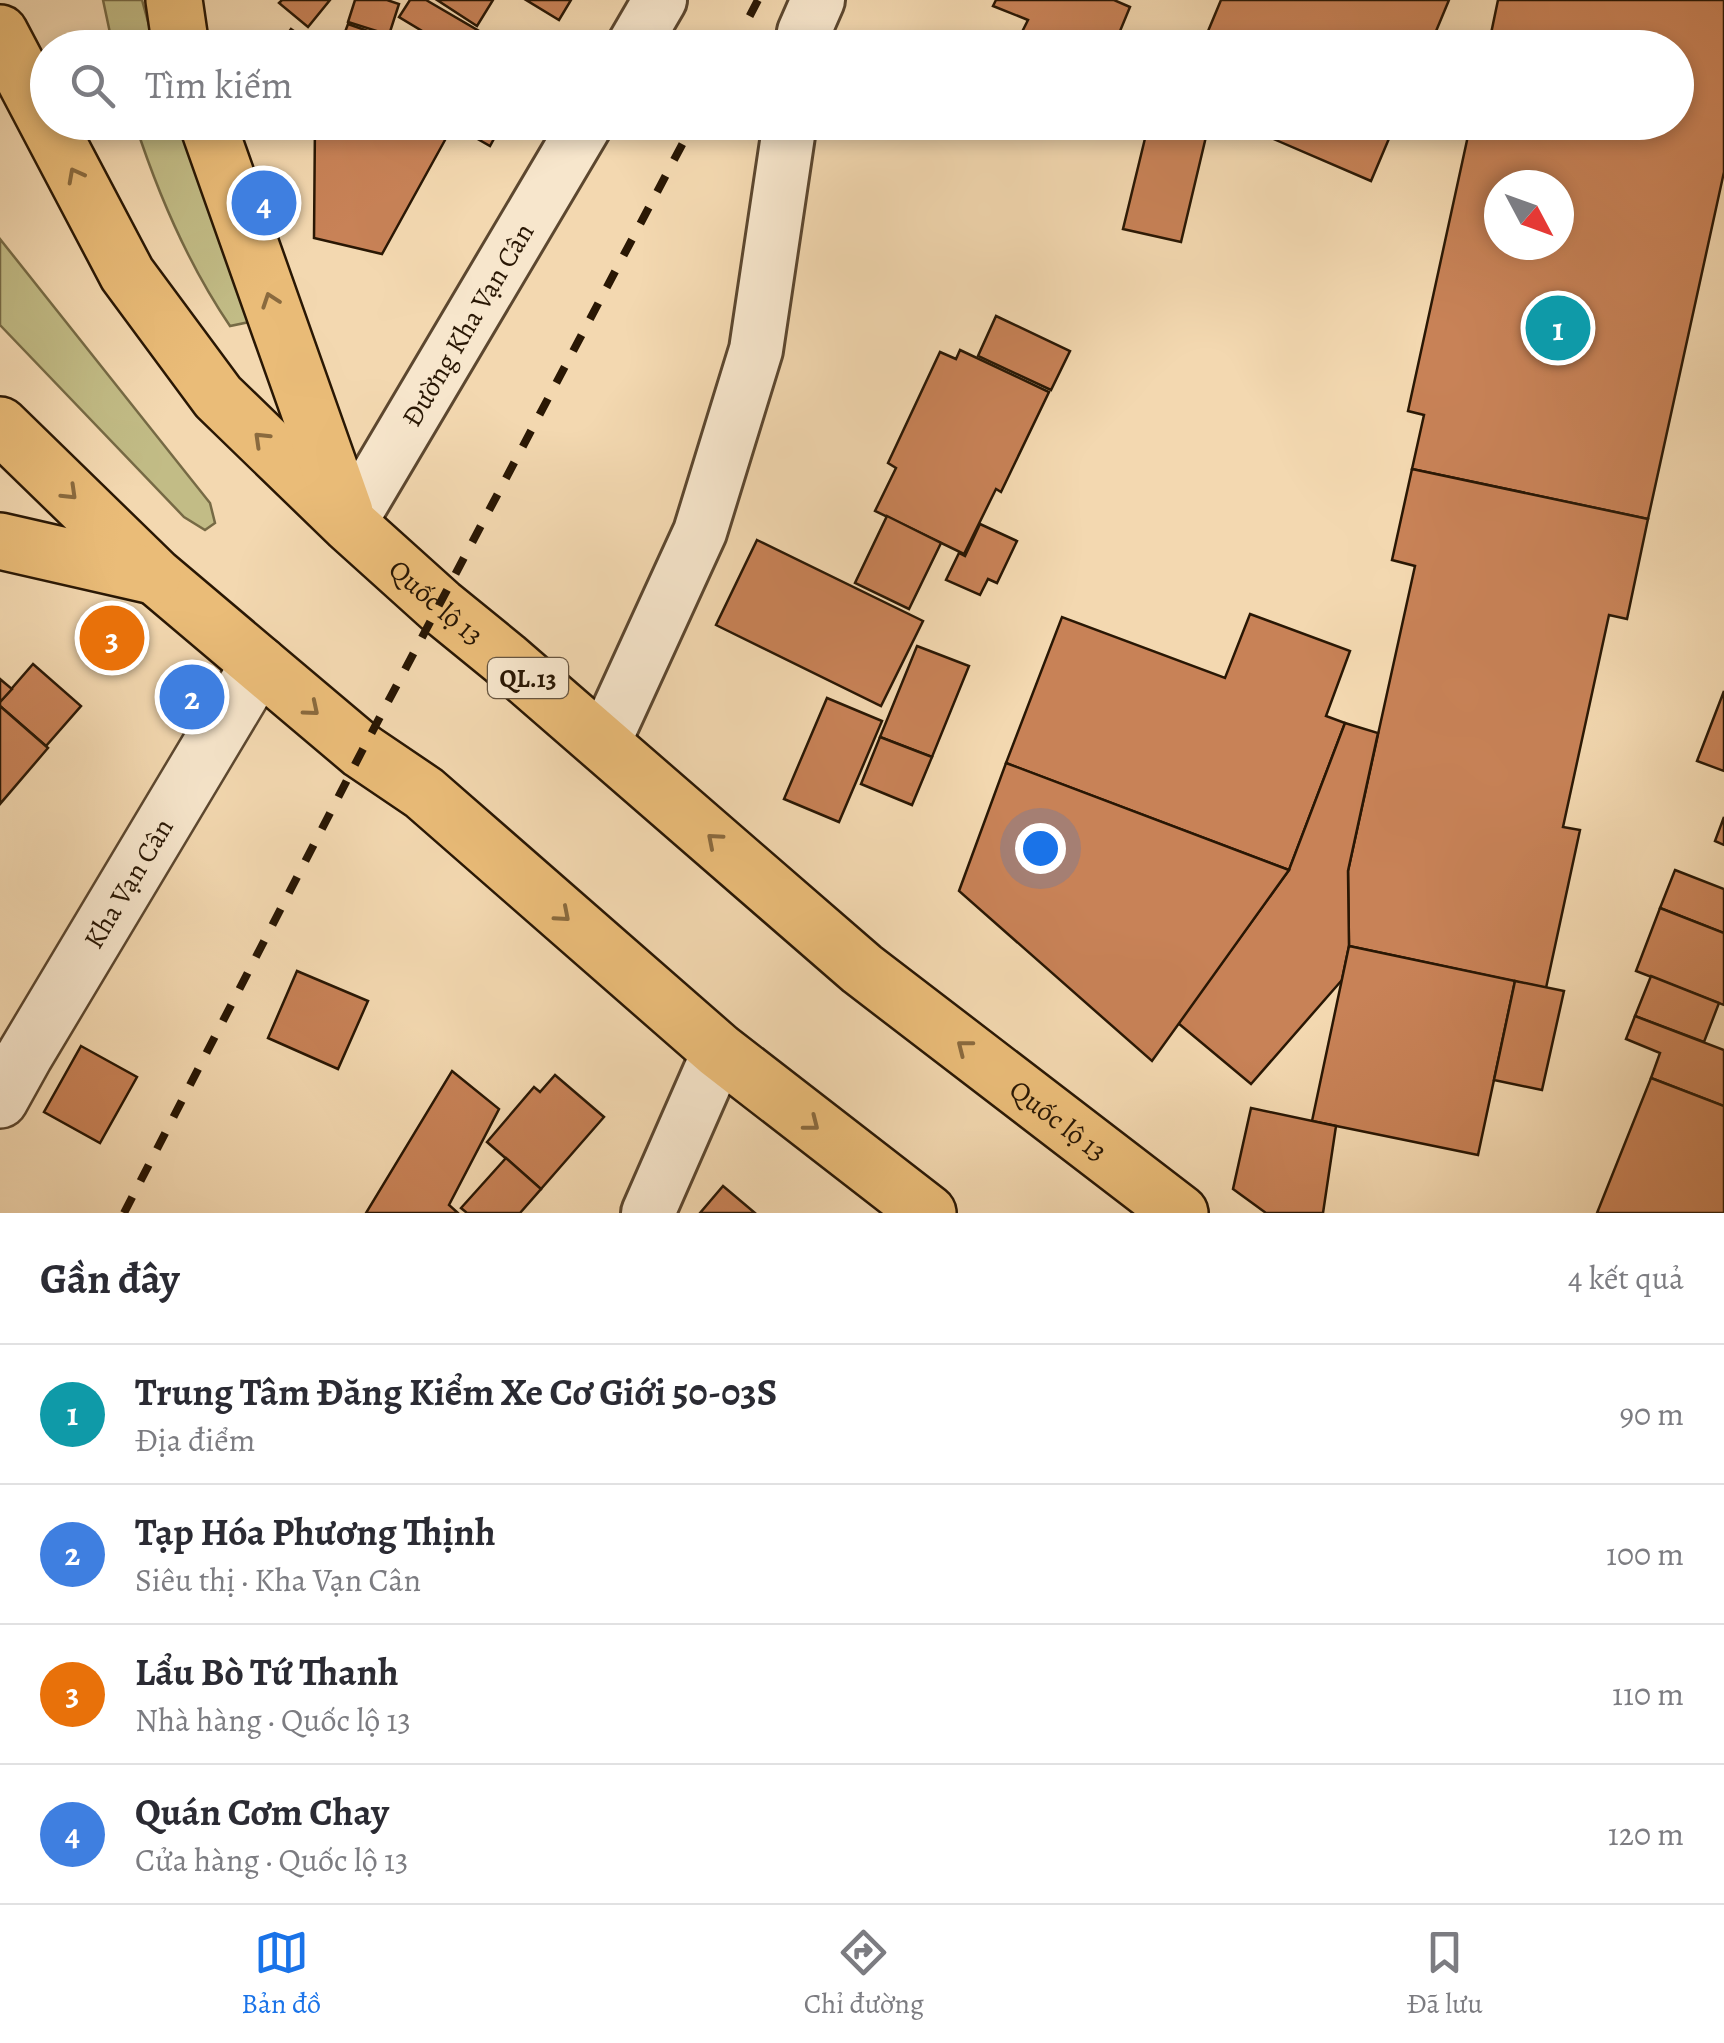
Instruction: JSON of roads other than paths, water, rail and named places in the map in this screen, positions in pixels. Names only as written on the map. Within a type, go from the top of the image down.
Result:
[{"type":"highway","points":[[174,0],[178,30]]},
{"type":"highway","name":"Quốc lộ 13","points":[[0,33],[30,90]]},
{"type":"highway","name":"Quốc lộ 13","points":[[56,140],[127,274],[218,396],[349,524],[862,969],[1180,1213]]},
{"type":"highway","points":[[213,140],[349,524]]},
{"type":"highway","points":[[0,425],[155,576],[362,751],[424,793],[719,1052],[928,1213]]},
{"type":"highway","points":[[0,540],[155,576]]},
{"type":"street","points":[[642,30],[660,0]]},
{"type":"street","points":[[805,30],[818,0]]},
{"type":"street","name":"Đường Kha Vạn Cân","points":[[349,524],[577,140]]},
{"type":"street","points":[[603,744],[700,532],[756,350],[787,140]]},
{"type":"street","name":"Kha Vạn Cân","points":[[8,1066],[259,664]]},
{"type":"street","points":[[648,1213],[719,1052]]},
{"type":"railway","points":[[742,30],[758,0]]},
{"type":"railway","points":[[124,1213],[684,140]]},
{"type":"place","name":"Quán Cơm Chay","points":[[264,203]]},
{"type":"place","name":"Trung Tâm Đăng Kiểm Xe Cơ Giới 50-03S","points":[[1558,328]]},
{"type":"place","name":"Lẩu Bò Tứ Thanh","points":[[112,638]]},
{"type":"place","name":"Tạp Hóa Phương Thịnh","points":[[192,697]]}]
